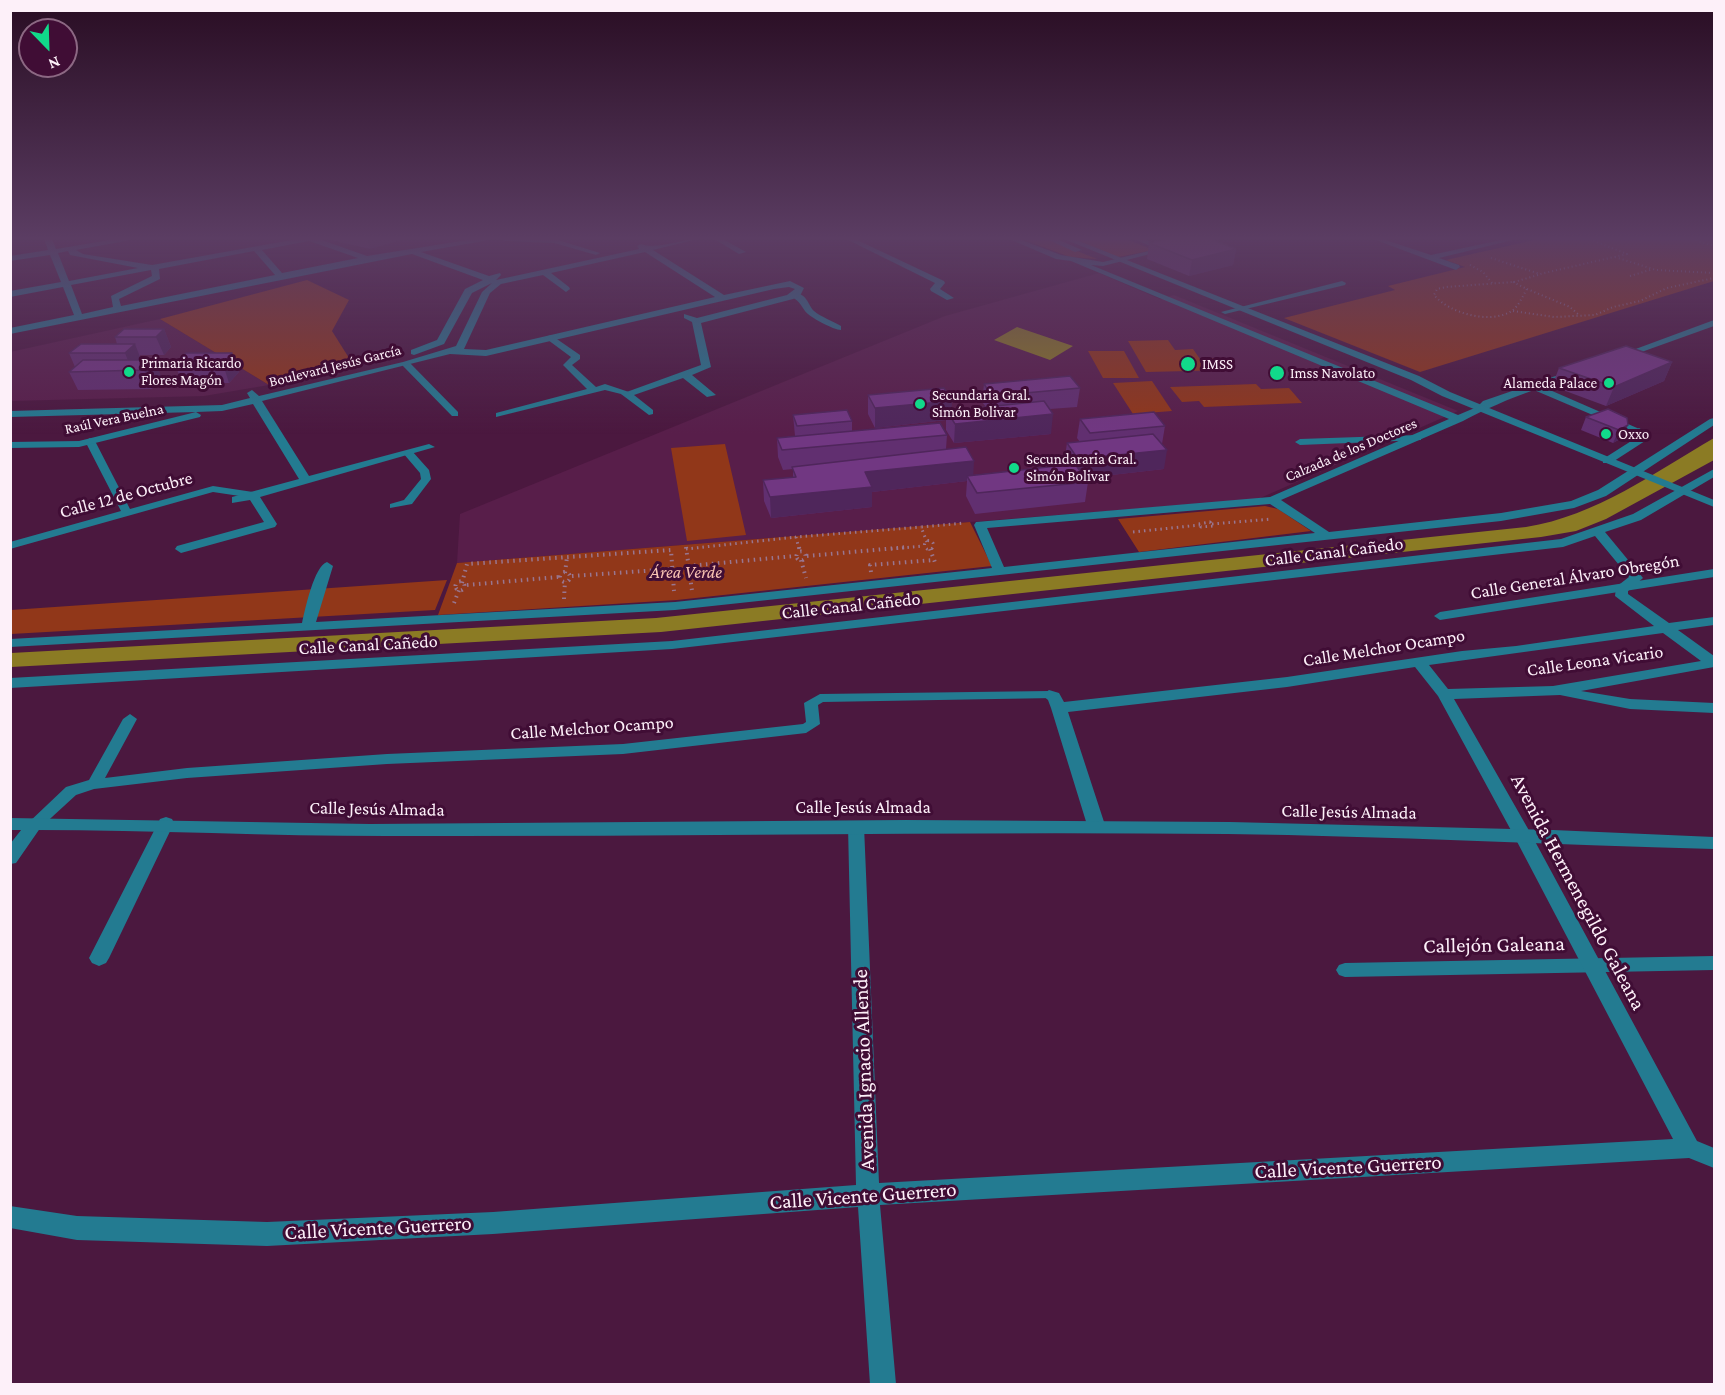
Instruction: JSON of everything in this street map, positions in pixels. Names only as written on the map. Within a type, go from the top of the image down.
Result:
[{"type":"street","points":[[74,304],[79,317]]},
{"type":"street","points":[[116,304],[118,309]]},
{"type":"street","points":[[10,331],[142,304]]},
{"type":"street","points":[[461,304],[441,342],[449,352],[460,348],[480,304]]},
{"type":"street","name":"Boulevard Jesús García","points":[[10,403],[254,396],[406,364],[449,352],[486,353],[696,304]]},
{"type":"street","points":[[675,309],[696,321],[760,304]]},
{"type":"street","points":[[1180,304],[1459,419]]},
{"type":"street","points":[[1207,304],[1405,383],[1446,394]]},
{"type":"street","points":[[1228,304],[1415,378],[1481,409],[1714,504]]},
{"type":"street","points":[[626,394],[706,367],[696,321]]},
{"type":"street","points":[[1610,359],[1714,323]]},
{"type":"street","name":"Boulevard Jesús García","points":[[10,414],[222,408],[254,396],[415,352],[441,342]]},
{"type":"street","name":"Calzada de los Doctores","points":[[974,524],[1272,500],[1418,438],[1481,409],[1487,403],[1590,367]]},
{"type":"street","points":[[686,375],[711,395]]},
{"type":"street","points":[[1535,387],[1639,431]]},
{"type":"street","points":[[626,394],[649,412]]},
{"type":"street","points":[[254,396],[305,480]]},
{"type":"street","name":"Raúl Vera Buelna","points":[[10,445],[67,446],[222,408]]},
{"type":"street","points":[[10,644],[675,606],[1329,537],[1544,511],[1574,504],[1639,474],[1714,421]]},
{"type":"street","name":"Calle 12 de Octubre","points":[[236,500],[429,447]]},
{"type":"street","name":"Calle Canal Cañedo","points":[[10,683],[672,645],[1552,544],[1637,517],[1714,471]]},
{"type":"street","points":[[181,549],[271,524],[253,495]]},
{"type":"street","points":[[1272,500],[1329,537]]},
{"type":"street","points":[[974,524],[1000,572]]},
{"type":"street","points":[[1597,531],[1636,578],[1621,590],[1622,596],[1714,663]]},
{"type":"street","points":[[307,628],[327,566]]},
{"type":"street","name":"Calle Melchor Ocampo","points":[[1059,708],[1287,682],[1714,621]]},
{"type":"street","name":"Avenida Hermenegildo Galeana","points":[[1420,663],[1444,694],[1522,834],[1689,1148]]},
{"type":"street","name":"Calle Leona Vicario","points":[[1444,694],[1553,691],[1714,663]]},
{"type":"street","points":[[1553,691],[1630,704],[1714,708]]},
{"type":"street","name":"Calle Melchor Ocampo","points":[[1049,695],[1054,696],[1059,708],[1096,828]]},
{"type":"street","points":[[99,958],[166,823]]},
{"type":"street","name":"Calle Jesús Almada","points":[[10,824],[166,823],[381,830],[856,826],[1096,828],[1522,834],[1714,843]]},
{"type":"street","points":[[10,858],[35,824]]},
{"type":"street","name":"Avenida Ignacio Allende","points":[[856,826],[868,1195],[883,1384]]},
{"type":"street","name":"Calle Vicente Guerrero","points":[[10,1217],[76,1228],[267,1234],[493,1223],[868,1195],[1689,1148],[1714,1158]]},
{"type":"lane","points":[[807,304],[809,311],[838,328]]},
{"type":"lane","points":[[1226,312],[1254,304]]},
{"type":"lane","points":[[551,338],[577,357],[567,365],[594,390]]},
{"type":"lane","points":[[406,364],[455,414]]},
{"type":"lane","points":[[499,415],[605,387],[626,394]]},
{"type":"lane","points":[[1607,460],[1641,439],[1639,431]]},
{"type":"lane","points":[[1300,442],[1418,438]]},
{"type":"lane","points":[[90,441],[127,513]]},
{"type":"lane","points":[[394,506],[408,502],[426,479],[424,472],[408,453]]},
{"type":"lane","name":"Calle 12 de Octubre","points":[[10,546],[213,489],[253,495]]},
{"type":"lane","name":"Calle General Álvaro Obregón","points":[[1440,616],[1714,573]]},
{"type":"lane","name":"Calle Melchor Ocampo","points":[[94,784],[187,773],[387,759],[623,748],[806,728],[813,724],[811,703],[820,698],[1049,695]]},
{"type":"lane","points":[[35,824],[71,791],[94,784],[129,719]]},
{"type":"lane","name":"Callejón Galeana","points":[[1345,970],[1714,963]]},
{"type":"path","points":[[1444,304],[1449,308],[1472,314],[1507,314],[1517,304]]},
{"type":"path","points":[[1561,304],[1579,316]]},
{"type":"path","points":[[1513,310],[1554,317],[1579,316],[1600,314],[1613,307],[1629,304]]},
{"type":"path","points":[[1238,516],[1248,527]]},
{"type":"path","points":[[1133,532],[1200,525],[1213,526],[1212,524],[1274,518]]},
{"type":"path","points":[[1164,523],[1172,534]]},
{"type":"path","points":[[702,590],[691,591],[686,547],[974,524]]},
{"type":"path","points":[[1130,526],[1136,538]]},
{"type":"path","points":[[921,527],[927,542],[935,545],[930,549]]},
{"type":"path","points":[[796,537],[800,553]]},
{"type":"path","points":[[922,546],[927,542]]},
{"type":"path","points":[[800,553],[807,556],[922,546],[930,549],[937,566]]},
{"type":"path","points":[[462,583],[467,564],[670,550],[674,591],[665,592]]},
{"type":"path","points":[[688,566],[795,556],[800,553]]},
{"type":"path","points":[[795,556],[801,560],[807,556]]},
{"type":"path","points":[[565,573],[567,557]]},
{"type":"path","points":[[871,573],[870,566],[934,560]]},
{"type":"path","points":[[565,580],[572,576],[673,569]]},
{"type":"path","points":[[565,573],[572,576]]},
{"type":"path","points":[[459,590],[454,587],[462,583],[467,585],[558,577],[565,573]]},
{"type":"path","points":[[558,577],[565,580]]},
{"type":"path","points":[[553,600],[564,600],[565,580]]},
{"type":"path","points":[[463,606],[452,606],[459,590],[467,585]]},
{"type":"shaded area","name":"Secundaria Gral. Simón Bolivar","points":[[988,304],[1196,304],[1458,411],[1258,499],[457,563],[460,514],[945,316]]},
{"type":"shaded area","name":"Primaria Ricardo Flores Magón","points":[[160,319],[269,385],[204,396],[11,401],[10,352]]},
{"type":"shaded area","points":[[1017,327],[1073,346],[1050,360],[994,340]]},
{"type":"shaded area","points":[[1714,438],[1714,460],[1606,519],[1576,531],[1541,537],[661,632],[11,667],[11,653],[656,618],[1526,527],[1577,513],[1601,503]]},
{"type":"green space","points":[[216,304],[347,304],[332,331],[349,358],[289,374],[285,380],[269,385],[160,319]]},
{"type":"green space","points":[[1339,304],[1639,304],[1420,372],[1284,318]]},
{"type":"green space","points":[[1168,340],[1175,350],[1193,349],[1200,359],[1222,358],[1232,370],[1146,372],[1128,341]]},
{"type":"green space","points":[[1088,351],[1124,351],[1139,378],[1103,378]]},
{"type":"green space","points":[[1152,381],[1172,411],[1133,414],[1113,383]]},
{"type":"green space","points":[[1256,384],[1261,389],[1289,388],[1302,403],[1204,407],[1199,401],[1182,402],[1170,387]]},
{"type":"green space","points":[[725,444],[746,535],[687,541],[671,448]]},
{"type":"green space","points":[[1265,506],[1278,509],[1311,531],[1139,552],[1118,519]]},
{"type":"green space","name":"Área Verde","points":[[970,522],[992,566],[677,600],[438,615],[457,563]]},
{"type":"green space","points":[[447,580],[435,610],[11,634],[11,610]]},
{"type":"building","points":[[124,329],[164,329],[156,337],[115,337]]},
{"type":"building","points":[[81,344],[135,344],[125,353],[69,353]]},
{"type":"building","points":[[1626,346],[1672,362],[1614,387],[1559,368]]},
{"type":"building","points":[[186,353],[232,353],[223,364],[175,364]]},
{"type":"building","points":[[83,360],[154,360],[144,370],[69,372]]},
{"type":"building","points":[[1070,376],[1080,388],[992,396],[984,384]]},
{"type":"building","points":[[944,388],[952,401],[875,408],[868,395]]},
{"type":"building","points":[[1044,401],[1053,414],[955,424],[947,411]]},
{"type":"building","points":[[1608,409],[1627,418],[1628,425],[1619,430],[1586,417]]},
{"type":"building","points":[[847,410],[852,421],[797,426],[793,415]]},
{"type":"building","points":[[1154,412],[1165,426],[1090,433],[1080,419]]},
{"type":"building","points":[[940,423],[947,435],[782,450],[777,438]]},
{"type":"building","points":[[1153,434],[1167,450],[1078,459],[1067,443]]},
{"type":"building","points":[[966,447],[974,461],[865,472],[872,487],[770,497],[763,480],[796,477],[792,467]]},
{"type":"building","points":[[1075,464],[1088,482],[977,493],[967,476]]},
{"type":"place","name":"IMSS","points":[[1188,364]]},
{"type":"place","name":"Primaria Ricardo Flores Magón","points":[[129,372]]},
{"type":"place","name":"Imss Navolato","points":[[1277,373]]},
{"type":"place","name":"Alameda Palace","points":[[1609,383]]},
{"type":"place","name":"Secundaria Gral. Simón Bolivar","points":[[920,404]]},
{"type":"place","name":"Oxxo","points":[[1606,434]]},
{"type":"place","name":"Secundararia Gral. Simón Bolivar","points":[[1014,468]]}]
